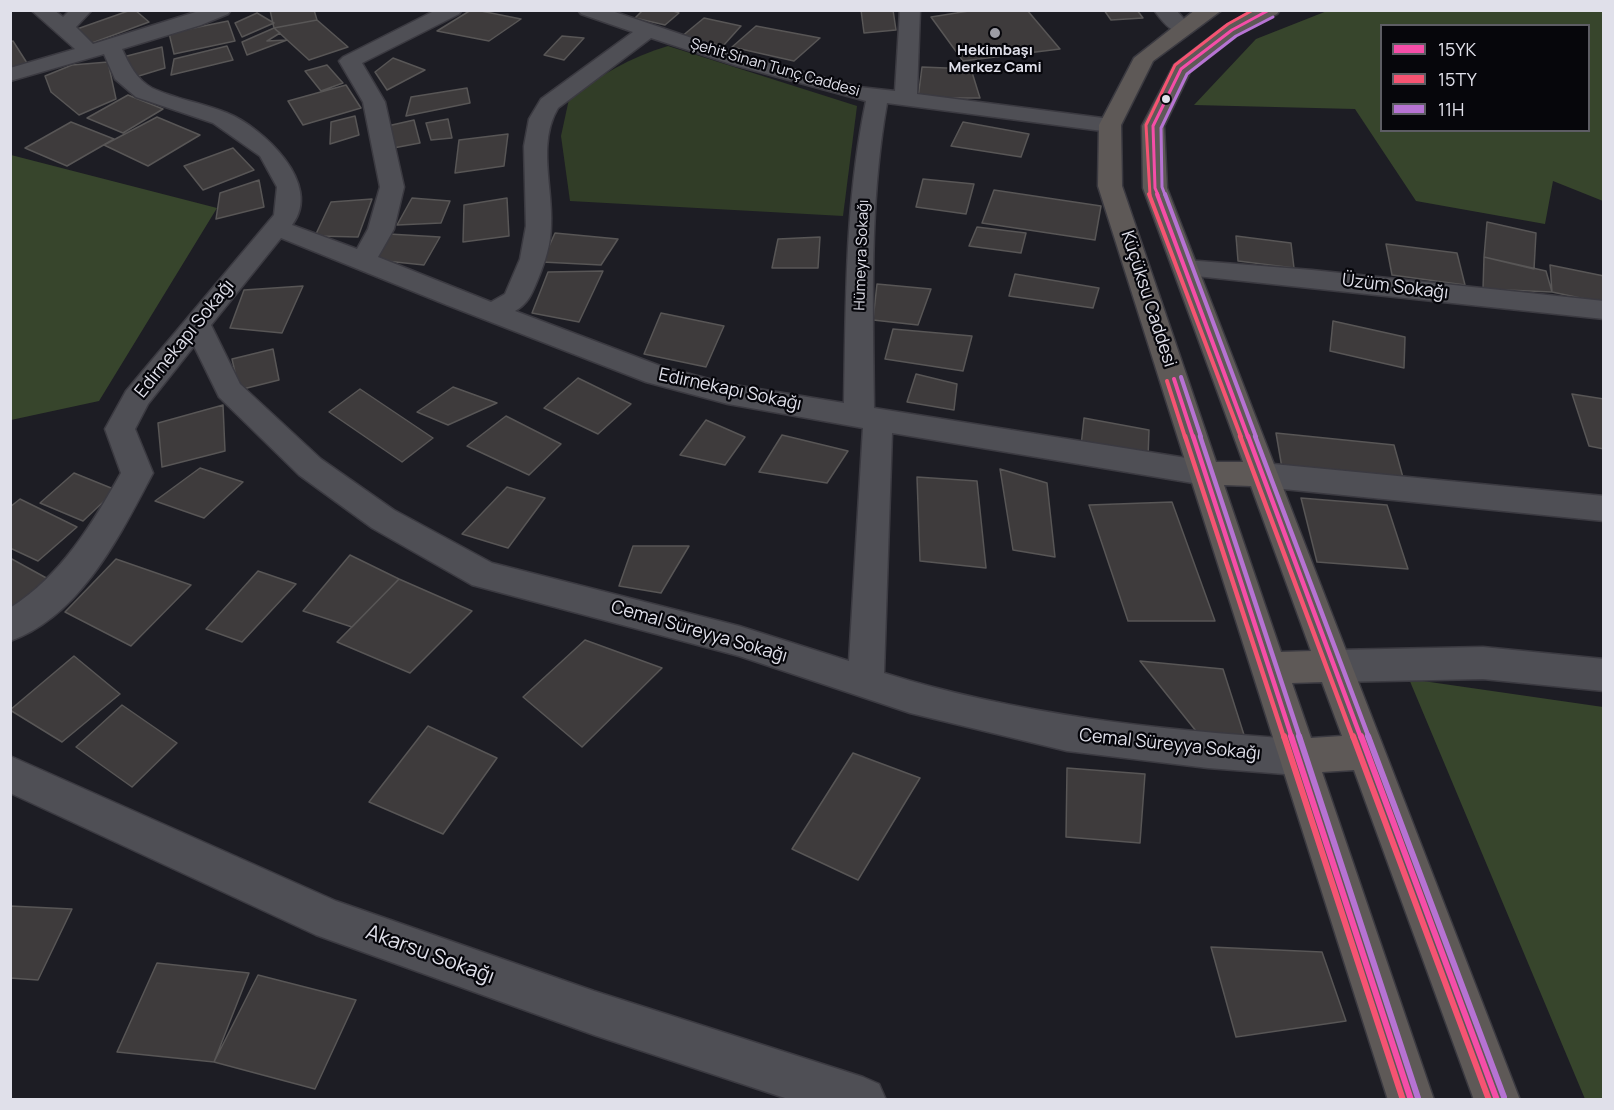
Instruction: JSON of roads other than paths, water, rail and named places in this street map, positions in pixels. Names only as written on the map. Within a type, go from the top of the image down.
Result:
[{"type":"main road","name":"Küçüksu Caddesi","points":[[1212,10],[1173,20],[1144,58],[1110,125],[1110,186],[1412,1100]]},
{"type":"main road","points":[[1270,10],[1232,30],[1181,69],[1153,126],[1155,188],[1497,1100]]},
{"type":"main road","points":[[1173,20],[1209,47]]},
{"type":"main road","points":[[1110,125],[1153,131]]},
{"type":"main road","points":[[1205,473],[1263,475]]},
{"type":"main road","points":[[1268,668],[1335,666]]},
{"type":"main road","points":[[1297,757],[1367,751]]},
{"type":"street","points":[[41,10],[100,49]]},
{"type":"street","points":[[64,27],[82,10]]},
{"type":"street","points":[[10,75],[194,21],[221,10]]},
{"type":"street","points":[[363,261],[381,229],[392,187],[374,102],[350,61],[452,10]]},
{"type":"street","name":"Şehit Sinan Tunç Caddesi","points":[[588,10],[741,61],[858,93],[1110,125]]},
{"type":"street","points":[[906,99],[910,10]]},
{"type":"street","points":[[493,313],[516,299],[534,260],[539,226],[536,146],[540,119],[549,104],[649,30]]},
{"type":"street","name":"Edirnekapı Sokağı","points":[[10,626],[24,618],[67,582],[105,533],[136,473],[120,429],[136,398],[286,216],[289,187],[269,152],[221,117],[144,92],[123,74],[100,49]]},
{"type":"street","name":"Hümeyra Sokağı","points":[[866,683],[869,418],[861,248],[869,132],[878,95]]},
{"type":"street","name":"Edirnekapı Sokağı","points":[[277,228],[656,375],[728,394],[1205,473]]},
{"type":"street","name":"Üzüm Sokağı","points":[[1186,268],[1312,278],[1604,310]]},
{"type":"street","name":"Cemal Süreyya Sokağı","points":[[196,323],[229,390],[310,467],[382,519],[484,575],[728,638],[910,697],[1067,734],[1209,751],[1297,757]]},
{"type":"street","points":[[1263,475],[1604,508]]},
{"type":"street","points":[[1335,666],[1483,663],[1604,675]]},
{"type":"street","name":"Akarsu Sokağı","points":[[10,774],[331,920],[594,1013],[863,1100]]},
{"type":"place","name":"Hekimbaşı Merkez Cami","points":[[995,33]]}]
